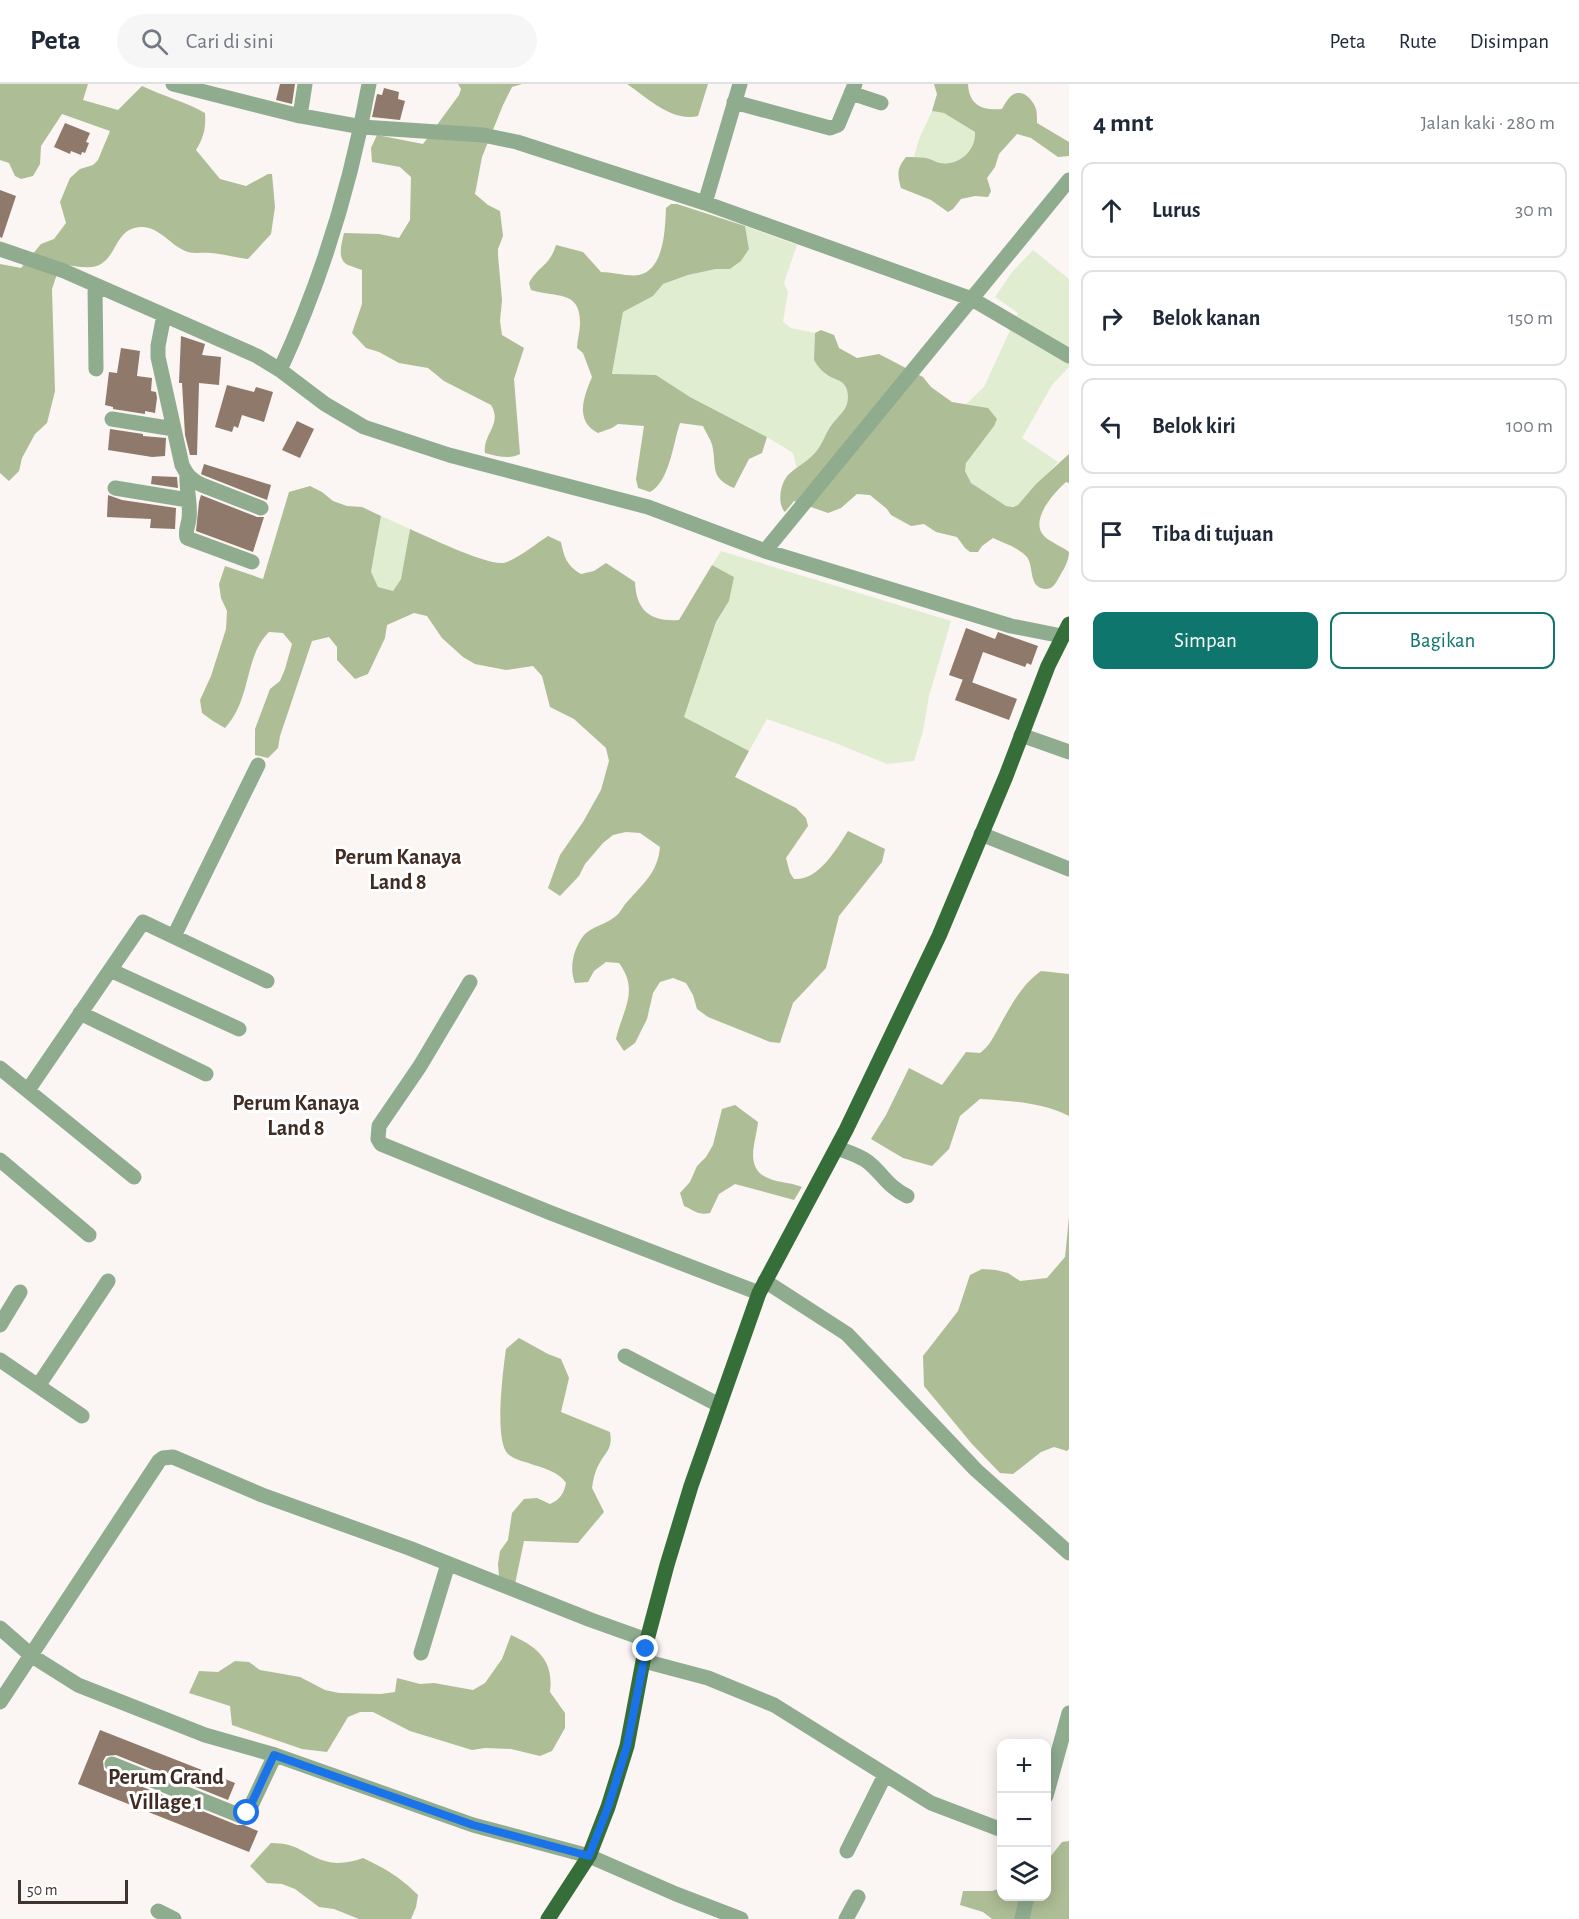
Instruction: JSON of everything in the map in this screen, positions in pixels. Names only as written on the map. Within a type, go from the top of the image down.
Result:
[{"type":"main road","points":[[548,1919],[589,1856],[608,1807],[627,1746],[648,1640],[691,1486],[762,1287],[837,1148],[939,936],[1048,666],[1066,630]]},
{"type":"street","points":[[173,84],[300,116],[362,127],[483,135],[517,141],[705,203],[972,299],[1069,356]]},
{"type":"street","points":[[300,116],[305,84]]},
{"type":"street","points":[[280,370],[323,267],[351,173],[369,84]]},
{"type":"street","points":[[705,203],[740,84]]},
{"type":"street","points":[[735,102],[830,128],[838,125],[853,89],[881,103]]},
{"type":"street","points":[[765,551],[1069,180]]},
{"type":"street","points":[[0,249],[64,271],[258,356],[325,404],[364,427],[449,455],[648,507],[765,551],[1011,626],[1066,630]]},
{"type":"street","points":[[95,285],[96,369]]},
{"type":"street","points":[[165,315],[158,346],[158,357],[182,465],[193,481],[202,486],[261,508]]},
{"type":"street","points":[[112,419],[174,429]]},
{"type":"street","points":[[187,474],[189,519],[185,535],[187,538],[252,562]]},
{"type":"street","points":[[115,488],[188,500]]},
{"type":"street","points":[[1021,735],[1069,752]]},
{"type":"street","points":[[174,936],[258,765]]},
{"type":"street","points":[[981,834],[1069,869]]},
{"type":"street","points":[[27,1090],[143,922],[267,981]]},
{"type":"street","points":[[110,970],[239,1029]]},
{"type":"street","points":[[470,982],[420,1066],[379,1126],[378,1139],[381,1144],[560,1216],[762,1287],[847,1334],[976,1470],[1069,1553]]},
{"type":"street","points":[[80,1013],[206,1074]]},
{"type":"street","points":[[0,1068],[134,1177]]},
{"type":"street","points":[[837,1148],[865,1159],[885,1182],[907,1196]]},
{"type":"street","points":[[0,1160],[88,1234]]},
{"type":"street","points":[[38,1386],[108,1281]]},
{"type":"street","points":[[0,1325],[20,1292]]},
{"type":"street","points":[[625,1356],[719,1405]]},
{"type":"street","points":[[0,1360],[82,1416]]},
{"type":"street","points":[[0,1702],[159,1461],[168,1457],[173,1457],[262,1495],[648,1640]]},
{"type":"street","points":[[421,1653],[448,1564]]},
{"type":"street","points":[[0,1628],[32,1656],[78,1685],[205,1735],[274,1755],[473,1825],[589,1856],[741,1919]]},
{"type":"street","points":[[644,1661],[708,1678],[774,1705],[931,1803],[997,1828]]},
{"type":"street","points":[[1048,1793],[1069,1713]]},
{"type":"street","points":[[112,1764],[241,1816],[249,1810],[274,1755]]},
{"type":"street","points":[[847,1851],[885,1775]]},
{"type":"street","points":[[846,1919],[858,1897]]},
{"type":"street","points":[[1026,1901],[1026,1918]]},
{"type":"street","points":[[158,1911],[174,1919]]},
{"type":"green space","points":[[0,84],[88,84],[83,100],[118,110],[142,86],[190,106],[205,113],[204,132],[196,150],[220,179],[246,186],[272,174],[275,207],[271,234],[248,259],[188,252],[159,233],[140,227],[126,232],[107,259],[97,266],[60,265],[52,289],[55,391],[47,423],[35,434],[22,458],[19,471],[9,481],[0,473],[0,264],[21,268],[41,244],[54,239],[66,223],[60,202],[70,178],[80,169],[93,165],[98,160],[110,131],[62,114],[41,146],[40,164],[33,176],[21,179],[15,176],[9,163],[0,160]]},
{"type":"green space","points":[[458,84],[522,84],[512,87],[503,105],[482,157],[475,194],[500,211],[503,236],[498,255],[502,335],[524,348],[514,379],[520,454],[512,457],[485,453],[486,441],[495,418],[491,405],[444,381],[428,368],[399,363],[366,348],[352,333],[362,304],[362,270],[348,265],[342,259],[344,233],[379,234],[399,238],[410,220],[411,177],[400,167],[372,162],[371,148],[377,135],[423,144],[459,95],[461,89]]},
{"type":"green space","points":[[627,84],[708,84],[698,116],[688,117],[678,116],[660,108]]},
{"type":"green space","points":[[934,84],[968,84],[974,102],[988,109],[1002,109],[1014,94],[1026,95],[1036,109],[1037,123],[1069,142],[1069,156],[1058,157],[1031,138],[1017,134],[999,154],[995,167],[987,178],[991,191],[988,197],[975,196],[961,199],[948,212],[931,200],[901,188],[899,171],[906,157],[926,158],[938,163],[954,162],[965,156],[975,139],[975,132],[944,113],[932,111],[937,94]]},
{"type":"green space","points":[[932,111],[944,113],[975,132],[972,146],[959,160],[938,163],[914,157],[919,139]]},
{"type":"green space","points":[[671,204],[745,226],[749,249],[741,261],[730,269],[716,269],[688,275],[663,284],[653,296],[623,312],[612,374],[656,375],[690,397],[767,437],[762,453],[749,459],[734,488],[718,477],[712,446],[703,426],[680,423],[670,461],[657,487],[650,492],[638,488],[636,479],[644,426],[618,424],[598,433],[586,422],[583,415],[584,400],[592,377],[583,353],[577,348],[580,324],[576,305],[565,297],[531,290],[529,283],[550,258],[556,245],[583,252],[601,272],[639,275],[648,271],[659,256],[664,236],[666,208]]},
{"type":"green space","points":[[745,226],[797,245],[784,283],[788,292],[783,322],[791,328],[815,333],[814,360],[826,375],[844,384],[848,393],[847,403],[831,426],[822,446],[797,469],[793,453],[690,397],[656,375],[612,375],[623,312],[653,296],[662,284],[688,275],[716,269],[730,269],[741,261],[749,249]]},
{"type":"green space","points":[[1033,250],[1069,279],[1069,367],[1052,385],[1022,438],[1058,462],[1018,505],[1008,506],[978,488],[966,475],[966,464],[976,448],[987,408],[966,404],[984,387],[1018,313],[995,297],[1012,272]]},
{"type":"green space","points":[[821,330],[834,335],[839,348],[857,358],[879,354],[923,377],[931,387],[952,402],[988,408],[997,419],[966,463],[965,471],[971,483],[1006,506],[1018,505],[1036,484],[1069,454],[1069,483],[1066,482],[1055,493],[1045,507],[1039,522],[1044,536],[1069,552],[1065,567],[1054,586],[1046,589],[1036,585],[1029,560],[1010,546],[993,538],[978,552],[970,552],[957,537],[936,532],[924,524],[911,526],[891,515],[870,495],[857,494],[841,508],[828,513],[794,501],[785,512],[780,499],[785,479],[817,450],[848,400],[846,386],[824,373],[814,360],[815,333]]},
{"type":"green space","points":[[310,486],[333,501],[347,506],[362,507],[381,516],[371,572],[378,587],[393,591],[401,579],[410,529],[484,560],[503,563],[520,555],[548,536],[561,542],[567,561],[581,574],[594,571],[606,563],[635,582],[638,600],[642,607],[653,617],[660,619],[679,620],[712,565],[734,577],[729,601],[716,622],[684,717],[749,751],[735,777],[796,808],[806,818],[808,826],[786,858],[794,879],[811,875],[826,863],[848,831],[885,849],[882,862],[839,916],[826,968],[793,1003],[780,1043],[770,1042],[708,1017],[697,1009],[686,983],[673,978],[660,982],[653,993],[647,1019],[635,1043],[624,1051],[616,1039],[629,992],[625,973],[619,963],[606,962],[594,971],[588,982],[575,983],[572,965],[580,940],[587,932],[619,913],[653,871],[660,847],[640,833],[626,832],[613,835],[603,843],[585,864],[579,876],[560,896],[548,888],[560,855],[583,822],[601,790],[609,761],[606,748],[574,719],[550,707],[542,676],[533,666],[506,670],[475,664],[463,657],[442,638],[427,616],[414,613],[387,625],[385,638],[368,674],[355,679],[337,660],[337,647],[329,637],[312,641],[278,748],[268,758],[255,755],[255,729],[270,689],[280,681],[292,644],[283,633],[269,632],[255,653],[240,704],[234,717],[225,728],[202,713],[200,700],[211,676],[226,629],[227,611],[221,598],[219,584],[225,566],[263,579],[289,492]]},
{"type":"green space","points":[[381,516],[410,529],[401,579],[393,591],[378,587],[371,573]]},
{"type":"green space","points":[[721,551],[951,621],[929,696],[923,731],[914,761],[887,764],[767,719],[749,751],[684,717],[716,622],[729,601],[734,577],[712,565]]},
{"type":"green space","points":[[1041,971],[1069,974],[1069,1116],[1037,1105],[980,1099],[960,1116],[949,1149],[932,1166],[903,1158],[871,1139],[886,1115],[909,1068],[942,1085],[966,1052],[980,1053],[988,1046],[1016,998],[1027,983]]},
{"type":"green space","points":[[735,1105],[758,1122],[753,1156],[757,1170],[763,1176],[773,1180],[802,1187],[794,1200],[735,1184],[719,1194],[710,1213],[699,1213],[684,1206],[680,1193],[690,1182],[697,1166],[713,1145],[722,1109]]},
{"type":"green space","points":[[1069,1217],[1069,1449],[1067,1451],[1054,1447],[1041,1452],[1013,1474],[1000,1473],[972,1444],[924,1386],[923,1356],[958,1311],[970,1275],[982,1269],[1008,1273],[1020,1281],[1047,1278],[1065,1257]]},
{"type":"green space","points":[[519,1338],[561,1359],[569,1378],[561,1412],[610,1432],[611,1442],[596,1470],[592,1488],[604,1512],[578,1543],[524,1541],[515,1584],[499,1576],[498,1564],[500,1551],[508,1540],[512,1513],[524,1499],[537,1498],[550,1504],[561,1496],[566,1483],[552,1471],[511,1456],[504,1447],[500,1421],[506,1349]]},
{"type":"green space","points":[[511,1635],[529,1645],[542,1656],[547,1664],[551,1681],[550,1692],[565,1713],[565,1728],[552,1751],[540,1756],[511,1749],[472,1750],[410,1731],[373,1712],[360,1712],[348,1717],[327,1752],[302,1749],[232,1725],[230,1706],[189,1693],[199,1671],[218,1672],[235,1661],[249,1662],[260,1670],[300,1677],[325,1690],[339,1693],[395,1692],[397,1678],[420,1684],[434,1683],[473,1690],[485,1683],[502,1659]]},
{"type":"green space","points":[[1069,1841],[1069,1919],[992,1919],[983,1912],[960,1905],[963,1891],[997,1889],[997,1901],[1051,1901],[1051,1856],[1062,1842]]},
{"type":"green space","points":[[271,1843],[288,1845],[334,1863],[363,1858],[379,1866],[399,1878],[418,1895],[411,1919],[359,1919],[334,1909],[319,1907],[295,1889],[282,1884],[267,1883],[250,1866]]},
{"type":"building","points":[[280,84],[295,84],[292,104],[276,100]]},
{"type":"building","points":[[384,88],[399,92],[398,99],[405,101],[400,120],[372,117],[377,94],[382,95]]},
{"type":"building","points":[[65,123],[90,133],[85,153],[82,152],[81,155],[71,151],[70,154],[54,147]]},
{"type":"building","points":[[0,190],[16,196],[2,238],[0,237]]},
{"type":"building","points":[[181,336],[205,344],[202,355],[221,357],[219,385],[199,383],[197,455],[190,455],[185,435],[182,383],[179,383]]},
{"type":"building","points":[[121,348],[140,351],[137,376],[152,378],[151,391],[156,392],[157,398],[155,413],[145,411],[145,414],[113,409],[105,405],[109,372],[117,373]]},
{"type":"building","points":[[227,385],[254,392],[256,387],[273,392],[264,422],[242,415],[238,428],[234,426],[232,432],[215,427]]},
{"type":"building","points":[[297,421],[314,429],[300,458],[282,450]]},
{"type":"building","points":[[110,429],[166,438],[165,456],[152,457],[108,450]]},
{"type":"building","points":[[204,464],[271,485],[267,500],[201,474]]},
{"type":"building","points":[[152,476],[177,477],[178,488],[151,484]]},
{"type":"building","points":[[108,495],[122,500],[176,508],[175,529],[150,528],[151,519],[107,517]]},
{"type":"building","points":[[201,495],[257,517],[264,517],[253,552],[196,531]]},
{"type":"building","points":[[966,628],[995,639],[998,632],[1038,646],[1031,665],[1027,663],[1025,667],[983,652],[972,683],[949,675]]},
{"type":"building","points":[[963,679],[1017,699],[1009,720],[955,700]]},
{"type":"building","points":[[100,1730],[235,1783],[228,1800],[116,1755],[106,1756],[103,1761],[104,1770],[108,1773],[237,1825],[244,1825],[258,1831],[249,1852],[78,1784]]},
{"type":"district","name":"Perum Kanaya Land 8","points":[[398,870]]},
{"type":"district","name":"Perum Kanaya Land 8","points":[[296,1116]]},
{"type":"district","name":"Perum Grand Village 1","points":[[166,1790]]},
{"type":"route","points":[[247,1813],[274,1755],[473,1825],[589,1856],[608,1807],[627,1746],[646,1649]]}]
